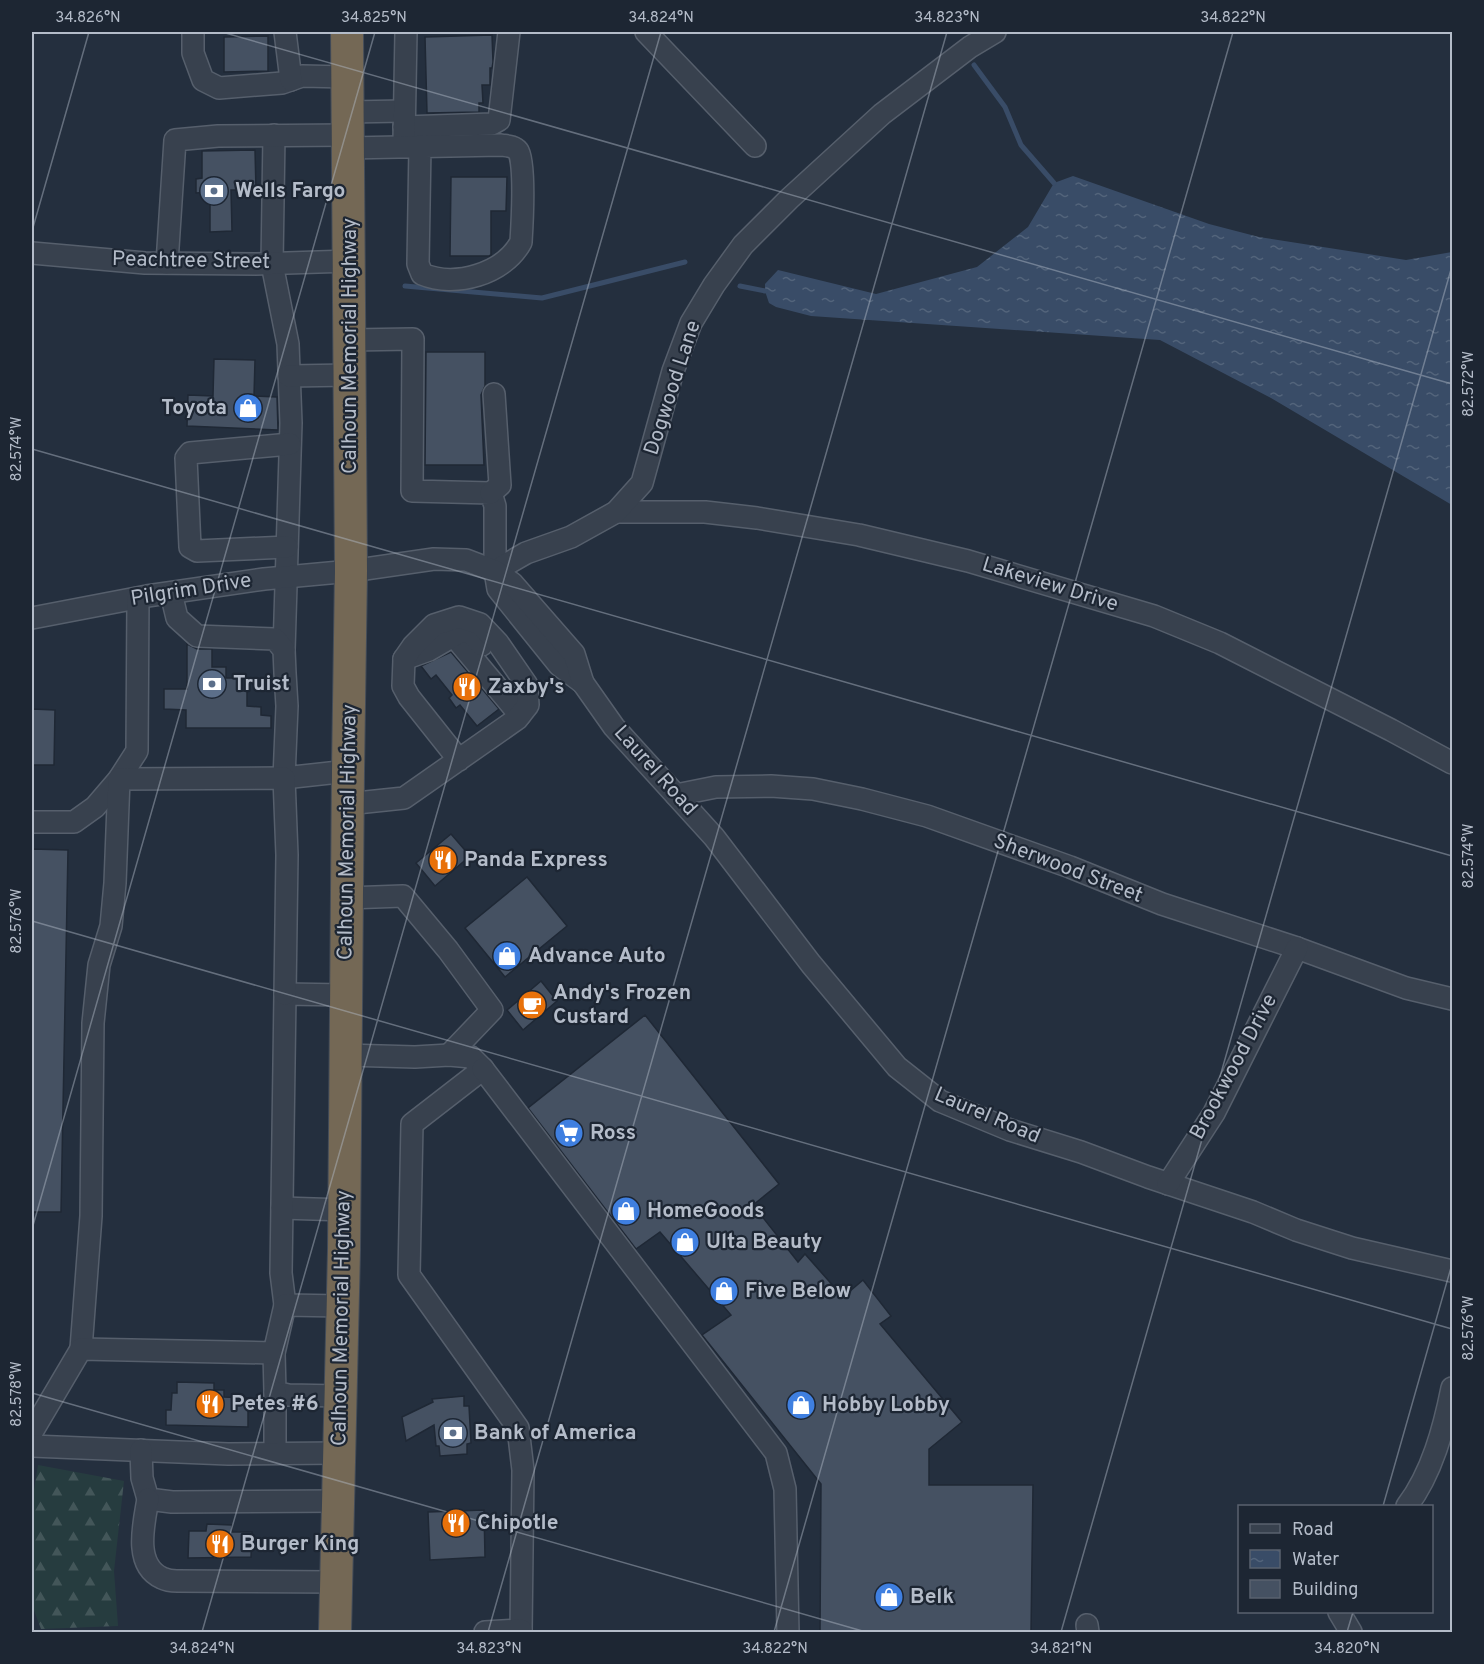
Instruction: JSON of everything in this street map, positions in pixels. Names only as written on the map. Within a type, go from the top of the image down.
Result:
[{"type":"highway","name":"Calhoun Memorial Highway","points":[[335,1632],[345,1210],[347,804],[351,571],[347,32]]},
{"type":"street","points":[[193,32],[193,53],[203,80],[219,88],[282,83],[302,76],[347,77]]},
{"type":"street","points":[[285,32],[291,80]]},
{"type":"street","points":[[167,263],[175,140],[218,136],[348,132],[408,133],[501,145],[518,150],[522,158],[521,242],[516,251],[481,275],[464,279],[430,277],[422,273],[418,264],[408,133],[406,32]]},
{"type":"street","points":[[348,132],[408,133],[496,122],[499,120],[509,32]]},
{"type":"street","points":[[646,32],[755,146]]},
{"type":"street","name":"Dogwood Lane","points":[[495,571],[526,553],[571,537],[616,512],[642,483],[673,371],[691,323],[714,285],[743,245],[789,199],[882,114],[970,47],[995,32]]},
{"type":"street","points":[[274,135],[272,264],[288,344],[290,444],[284,650],[287,706],[284,778],[287,855],[281,1273],[285,1305],[274,1353],[275,1453]]},
{"type":"street","name":"Peachtree Street","points":[[32,253],[167,263],[272,264],[350,261]]},
{"type":"street","points":[[350,340],[413,339],[412,491],[490,493],[500,485],[494,394]]},
{"type":"street","points":[[289,376],[351,375]]},
{"type":"street","points":[[287,547],[197,552],[190,547],[186,458],[190,453],[290,444]]},
{"type":"street","points":[[351,571],[434,559],[466,560],[495,571],[495,506],[490,493]]},
{"type":"street","name":"Lakeview Drive","points":[[616,512],[705,512],[859,535],[968,561],[1154,616],[1220,643],[1391,729],[1452,764]]},
{"type":"street","name":"Pilgrim Drive","points":[[32,618],[171,593],[286,577],[351,571]]},
{"type":"street","name":"Laurel Road","points":[[495,571],[498,589],[559,665],[584,683]]},
{"type":"street","name":"Laurel Road","points":[[495,571],[512,583],[574,654],[584,683],[614,726],[714,837],[811,964],[897,1067],[940,1101],[1010,1130],[1254,1212],[1296,1230],[1352,1248],[1452,1271]]},
{"type":"street","points":[[171,593],[177,618],[197,636],[275,639],[284,650]]},
{"type":"street","points":[[32,822],[74,822],[95,807],[119,779],[137,751],[138,598]]},
{"type":"street","points":[[347,804],[404,798],[464,757],[517,719],[524,710],[527,685],[498,643],[480,624],[459,617],[434,625],[413,646],[404,659],[403,686],[409,697],[464,757]]},
{"type":"street","points":[[498,643],[506,639],[525,621]]},
{"type":"street","points":[[404,659],[429,650],[454,636],[524,710]]},
{"type":"street","points":[[119,779],[284,778],[348,771]]},
{"type":"street","points":[[32,1431],[81,1348],[91,1216],[93,1023],[99,965],[111,926],[119,779]]},
{"type":"street","name":"Sherwood Street","points":[[676,795],[716,787],[771,786],[813,789],[927,816],[1070,867],[1162,904],[1297,948],[1406,988],[1452,999]]},
{"type":"street","points":[[347,898],[404,896],[448,950],[492,1010],[449,1055]]},
{"type":"street","name":"Brookwood Drive","points":[[1168,1184],[1214,1113],[1297,948]]},
{"type":"street","points":[[285,993],[346,995]]},
{"type":"street","points":[[346,1055],[471,1057],[483,1069],[776,1453],[785,1489],[788,1632]]},
{"type":"street","points":[[483,1069],[412,1124],[409,1275],[518,1428],[523,1470],[521,1631],[485,1632]]},
{"type":"street","points":[[282,1208],[345,1210]]},
{"type":"street","points":[[285,1305],[343,1306]]},
{"type":"street","points":[[81,1348],[274,1353]]},
{"type":"street","points":[[1408,1505],[1417,1492],[1444,1425],[1452,1388]]},
{"type":"street","points":[[275,1392],[288,1395],[341,1396]]},
{"type":"street","points":[[32,1446],[339,1453]]},
{"type":"street","points":[[141,1450],[142,1478],[148,1500],[142,1528],[143,1553],[151,1568],[161,1578],[177,1581],[336,1582]]},
{"type":"street","points":[[148,1500],[172,1502],[338,1501]]},
{"type":"street","points":[[1340,1613],[1351,1632]]},
{"type":"green space","points":[[38,1465],[124,1481],[114,1571],[118,1626],[41,1629],[32,1605],[32,1502]]},
{"type":"water","points":[[1073,176],[1209,224],[1259,237],[1406,260],[1452,252],[1452,505],[1271,398],[1160,340],[811,316],[769,303],[765,284],[778,270],[876,294],[977,267],[1028,227],[1054,183]]},
{"type":"building","points":[[492,35],[493,62],[490,68],[490,85],[482,85],[483,103],[479,103],[479,112],[427,113],[425,37]]},
{"type":"building","points":[[268,36],[268,71],[224,72],[224,37]]},
{"type":"building","name":"Wells Fargo","points":[[255,150],[256,190],[231,190],[232,231],[210,232],[210,192],[196,193],[196,179],[202,178],[202,151]]},
{"type":"building","points":[[451,177],[507,177],[506,211],[491,211],[491,255],[489,256],[450,256]]},
{"type":"building","points":[[426,352],[485,352],[485,386],[481,395],[484,465],[425,465]]},
{"type":"building","points":[[214,359],[255,360],[254,396],[277,397],[278,430],[187,426],[188,395],[213,396]]},
{"type":"building","name":"Truist","points":[[187,644],[197,649],[212,649],[212,667],[226,667],[226,678],[238,678],[238,691],[247,691],[247,706],[261,707],[261,715],[271,716],[271,728],[186,728],[186,710],[164,709],[164,689],[187,689]]},
{"type":"building","name":"Zaxby's","points":[[451,652],[499,709],[477,726],[460,705],[456,708],[449,698],[452,695],[436,675],[431,679],[421,666]]},
{"type":"building","points":[[32,709],[55,710],[54,765],[32,765]]},
{"type":"building","name":"Panda Express","points":[[451,834],[470,856],[435,886],[416,863]]},
{"type":"building","points":[[32,849],[68,850],[61,1212],[32,1212]]},
{"type":"building","points":[[527,877],[567,926],[505,977],[465,928]]},
{"type":"building","name":"Andy's Frozen Custard","points":[[541,981],[557,1001],[523,1030],[507,1010]]},
{"type":"building","points":[[645,1015],[779,1184],[753,1205],[798,1262],[805,1254],[843,1297],[863,1280],[891,1316],[880,1324],[962,1422],[929,1449],[929,1485],[1033,1485],[1031,1632],[820,1632],[821,1484],[702,1335],[731,1315],[660,1232],[636,1249],[528,1108]]},
{"type":"building","name":"Petes #6","points":[[177,1382],[214,1383],[214,1390],[224,1390],[224,1397],[248,1398],[248,1427],[166,1425],[166,1410],[171,1410],[172,1393],[177,1393]]},
{"type":"building","name":"Bank of America","points":[[464,1396],[464,1406],[469,1406],[471,1443],[467,1444],[467,1454],[440,1456],[439,1446],[436,1446],[434,1425],[406,1441],[402,1417],[433,1402],[432,1399]]},
{"type":"building","points":[[484,1510],[485,1557],[430,1560],[428,1512]]},
{"type":"building","name":"Burger King","points":[[207,1524],[232,1525],[232,1532],[252,1532],[251,1557],[188,1558],[189,1531],[206,1531]]},
{"type":"waterway","points":[[974,65],[1005,107],[1021,145],[1054,183]]},
{"type":"waterway","points":[[405,286],[542,298],[685,262]]},
{"type":"waterway","points":[[740,286],[765,291]]},
{"type":"place","name":"Wells Fargo","points":[[214,191]]},
{"type":"place","name":"Toyota","points":[[248,408]]},
{"type":"place","name":"Truist","points":[[212,684]]},
{"type":"place","name":"Zaxby's","points":[[467,687]]},
{"type":"place","name":"Panda Express","points":[[443,860]]},
{"type":"place","name":"Advance Auto","points":[[507,956]]},
{"type":"place","name":"Andy's Frozen Custard","points":[[532,1005]]},
{"type":"place","name":"Ross","points":[[569,1133]]},
{"type":"place","name":"HomeGoods","points":[[626,1211]]},
{"type":"place","name":"Ulta Beauty","points":[[685,1242]]},
{"type":"place","name":"Five Below","points":[[724,1291]]},
{"type":"place","name":"Petes #6","points":[[210,1404]]},
{"type":"place","name":"Hobby Lobby","points":[[801,1405]]},
{"type":"place","name":"Bank of America","points":[[453,1433]]},
{"type":"place","name":"Chipotle","points":[[456,1523]]},
{"type":"place","name":"Burger King","points":[[220,1544]]},
{"type":"place","name":"Belk","points":[[889,1597]]}]
